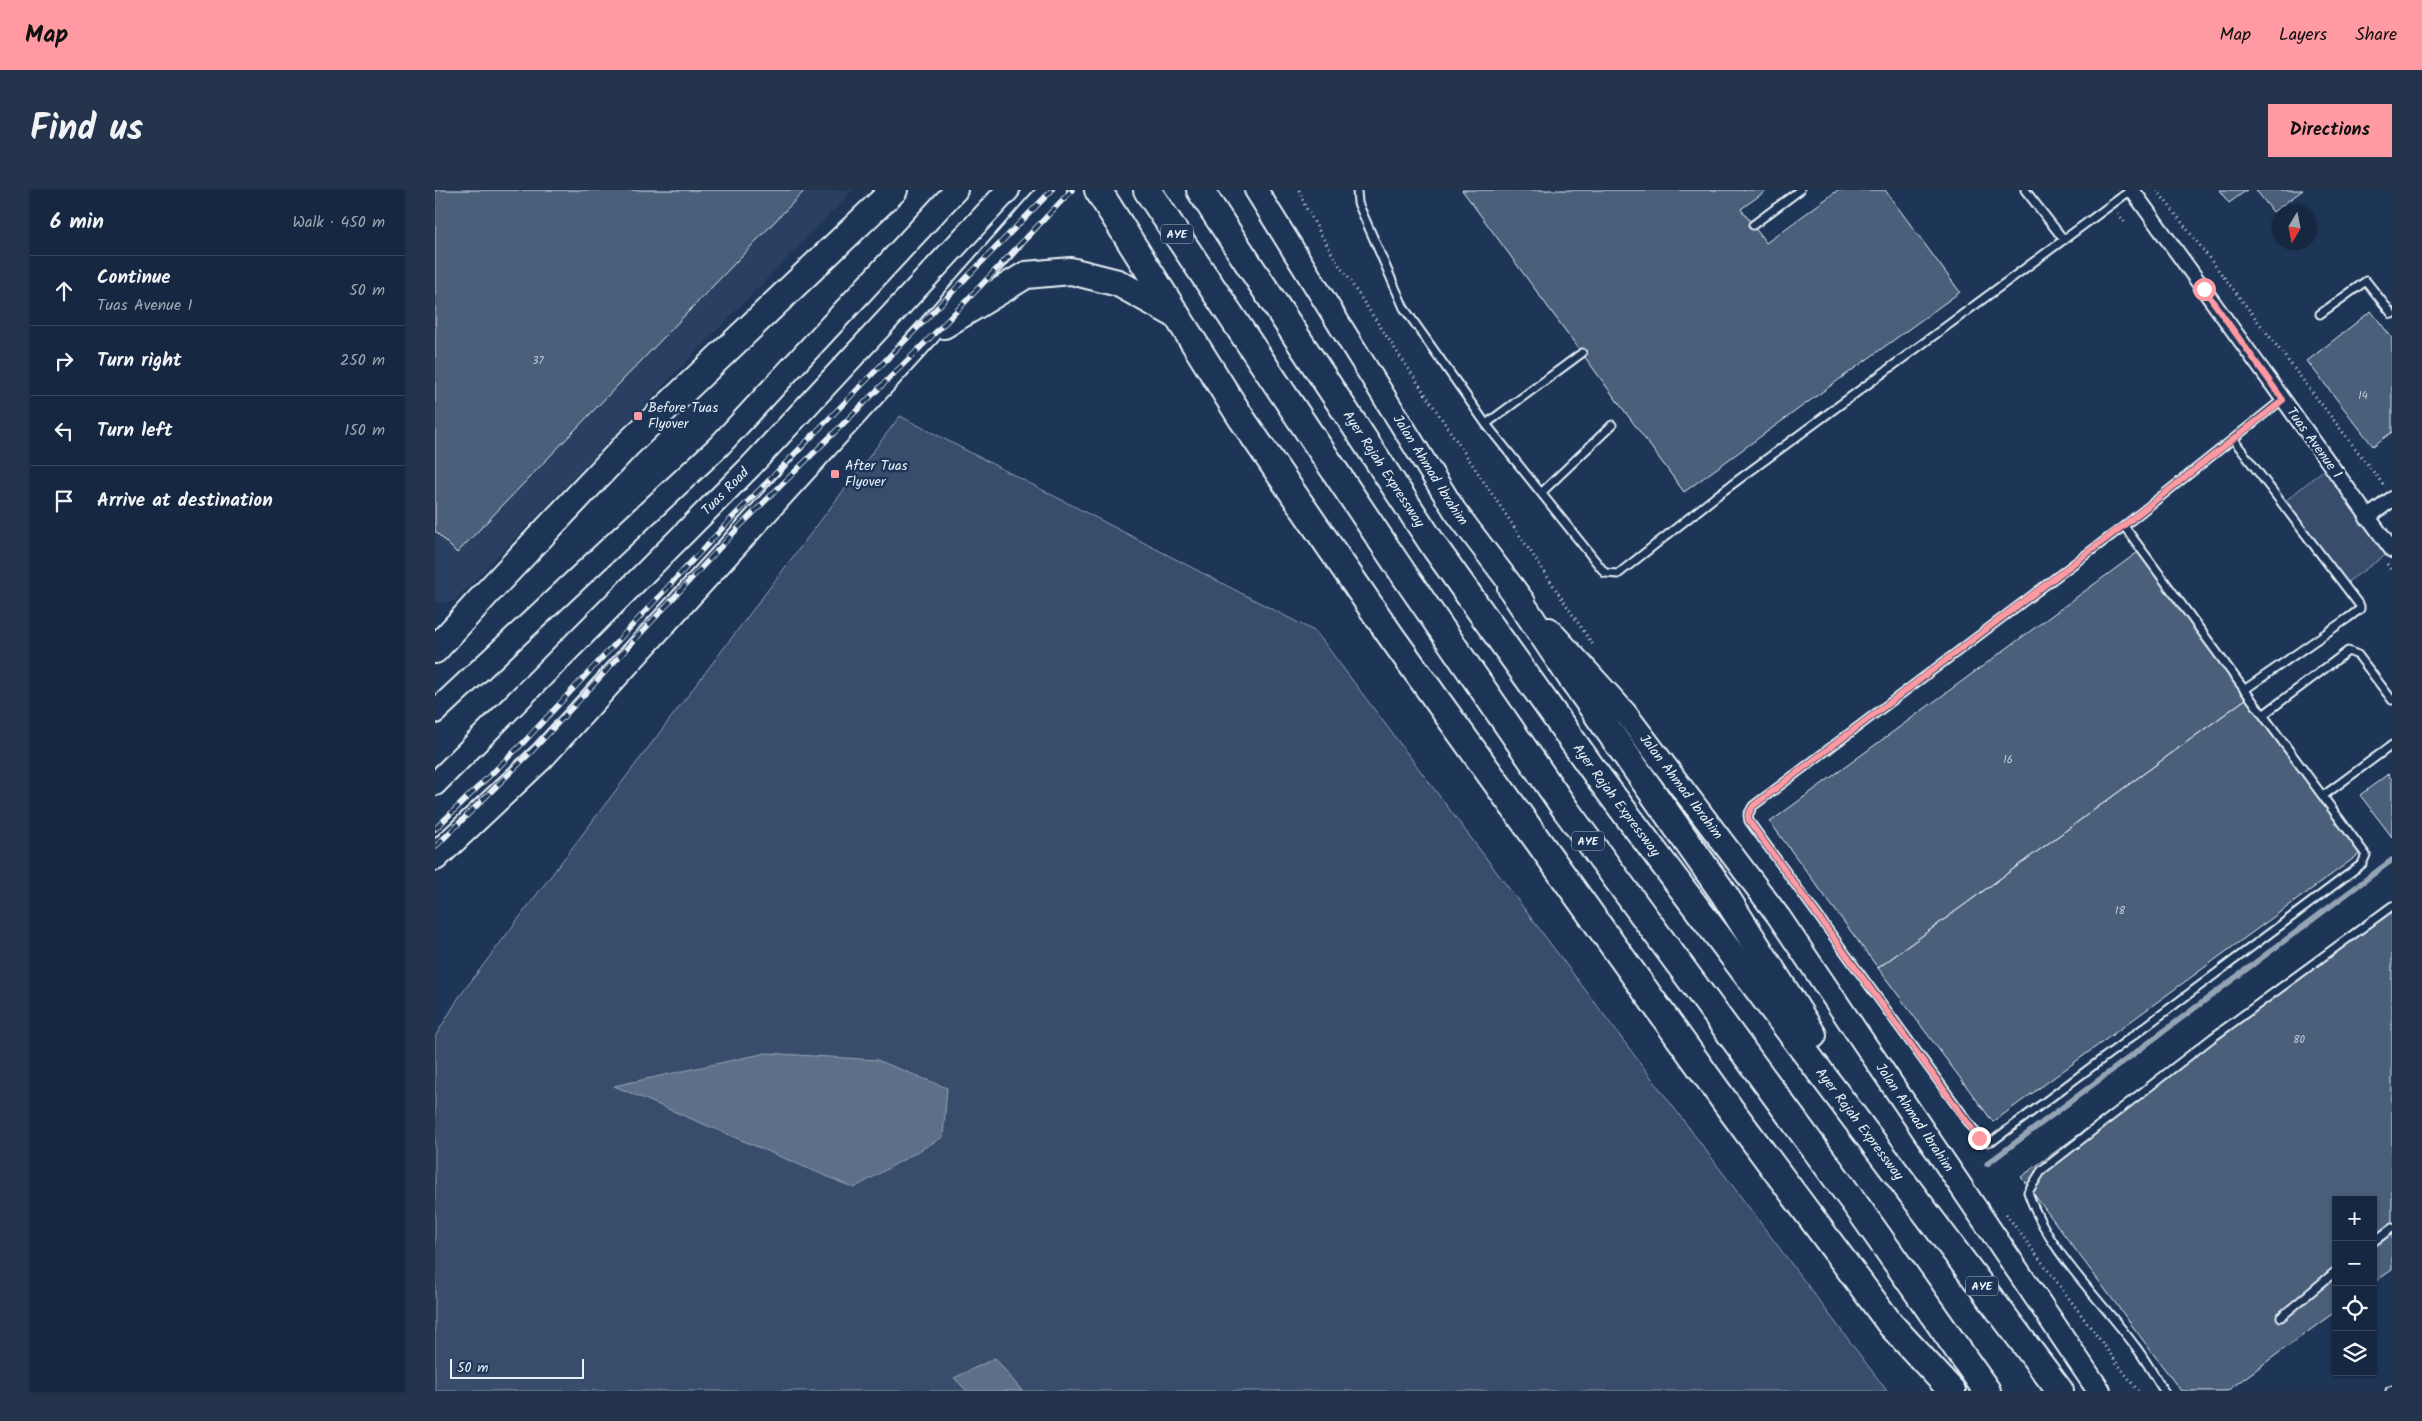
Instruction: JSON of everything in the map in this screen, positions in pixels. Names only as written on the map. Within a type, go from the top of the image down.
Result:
[{"type":"highway","points":[[435,857],[542,756],[1053,190]]},
{"type":"highway","points":[[1098,190],[1273,466],[1385,628],[1731,1110],[1891,1326],[1952,1391]]},
{"type":"highway","name":"AYE","points":[[1147,190],[1403,572],[1566,810],[1855,1204],[1987,1391]]},
{"type":"highway","name":"Ayer Rajah Expressway","points":[[1200,190],[1436,549],[1593,770],[1905,1181],[2061,1391]]},
{"type":"highway","points":[[435,650],[628,444],[891,192]]},
{"type":"highway","points":[[925,334],[956,319],[1026,275],[1071,271],[1118,283],[1176,315]]},
{"type":"highway","points":[[1511,588],[1568,674],[1725,894],[1905,1181]]},
{"type":"main road","points":[[435,712],[719,446],[956,190]]},
{"type":"main road","name":"Tuas Road","points":[[435,784],[750,467],[1008,190]]},
{"type":"main road","name":"Jalan Ahmad Ibrahim","points":[[1256,190],[1455,511],[1511,588],[1626,714],[1779,917],[2099,1391]]},
{"type":"street","name":"Tuas Avenue 1","points":[[2132,190],[2367,518],[2392,550]]},
{"type":"street","points":[[2367,518],[2389,494]]},
{"type":"lane","points":[[1357,190],[1358,203],[1404,308],[1486,424],[1605,573],[1618,574],[1719,494],[2132,190]]},
{"type":"lane","points":[[1753,225],[1800,190]]},
{"type":"lane","points":[[2025,190],[2064,240]]},
{"type":"lane","points":[[2321,314],[2366,281],[2392,314]]},
{"type":"lane","points":[[1486,424],[1581,354]]},
{"type":"lane","points":[[2123,526],[2365,851],[2362,864],[1994,1140],[1988,1142],[1979,1138],[1749,821],[1748,815],[1753,806],[2123,526],[2283,400]]},
{"type":"lane","points":[[1541,493],[1611,425]]},
{"type":"lane","points":[[2233,439],[2360,606],[2360,609],[2354,614],[2244,690]]},
{"type":"lane","points":[[2263,715],[2348,651],[2358,655],[2392,700]]},
{"type":"lane","points":[[2323,796],[2392,745]]},
{"type":"lane","points":[[2164,1391],[2136,1347],[2055,1246],[2035,1213],[2028,1192],[2032,1183],[2042,1170],[2212,1038],[2392,906]]},
{"type":"lane","points":[[2374,1241],[2392,1228]]},
{"type":"lane","points":[[2281,1317],[2332,1274]]},
{"type":"path","points":[[2157,190],[2389,494]]},
{"type":"shaded area","points":[[435,190],[853,190],[460,595],[454,601],[442,603],[435,602]]},
{"type":"shaded area","points":[[900,416],[1316,632],[1887,1391],[435,1391],[435,1037],[459,997]]},
{"type":"shaded area","points":[[2328,466],[2390,552],[2346,583],[2284,502]]},
{"type":"shaded area","points":[[766,1053],[877,1060],[947,1088],[943,1137],[854,1188],[614,1086]]},
{"type":"shaded area","points":[[995,1358],[1022,1391],[967,1391],[954,1378]]},
{"type":"building","points":[[435,190],[805,190],[457,553],[435,531]]},
{"type":"building","points":[[1462,190],[1767,190],[1741,209],[1766,243],[1838,190],[1885,190],[1960,292],[1684,492]]},
{"type":"building","points":[[2219,190],[2247,190],[2229,203]]},
{"type":"building","points":[[2256,190],[2303,190],[2283,205],[2272,205],[2272,211]]},
{"type":"building","points":[[2371,311],[2392,338],[2392,432],[2373,446],[2307,361]]},
{"type":"building","points":[[2138,552],[2247,698],[1878,968],[1770,822]]},
{"type":"building","points":[[2247,698],[2361,853],[1993,1122],[1878,968]]},
{"type":"building","points":[[2388,774],[2392,780],[2392,837],[2360,795]]},
{"type":"building","points":[[2392,904],[2392,1270],[2377,1280],[2377,1196],[2332,1196],[2332,1314],[2227,1391],[2181,1391],[2021,1177]]},
{"type":"waterway","points":[[1987,1164],[2392,860]]},
{"type":"railway","points":[[435,829],[523,743],[730,520],[1052,190]]},
{"type":"railway","points":[[435,847],[533,750],[740,526],[946,322],[1072,190]]},
{"type":"place","name":"Before Tuas Flyover","points":[[638,416]]},
{"type":"place","name":"After Tuas Flyover","points":[[835,474]]},
{"type":"route","points":[[1979,1138],[1749,821],[1748,815],[1753,806],[2123,526],[2283,400],[2204,289]]}]
